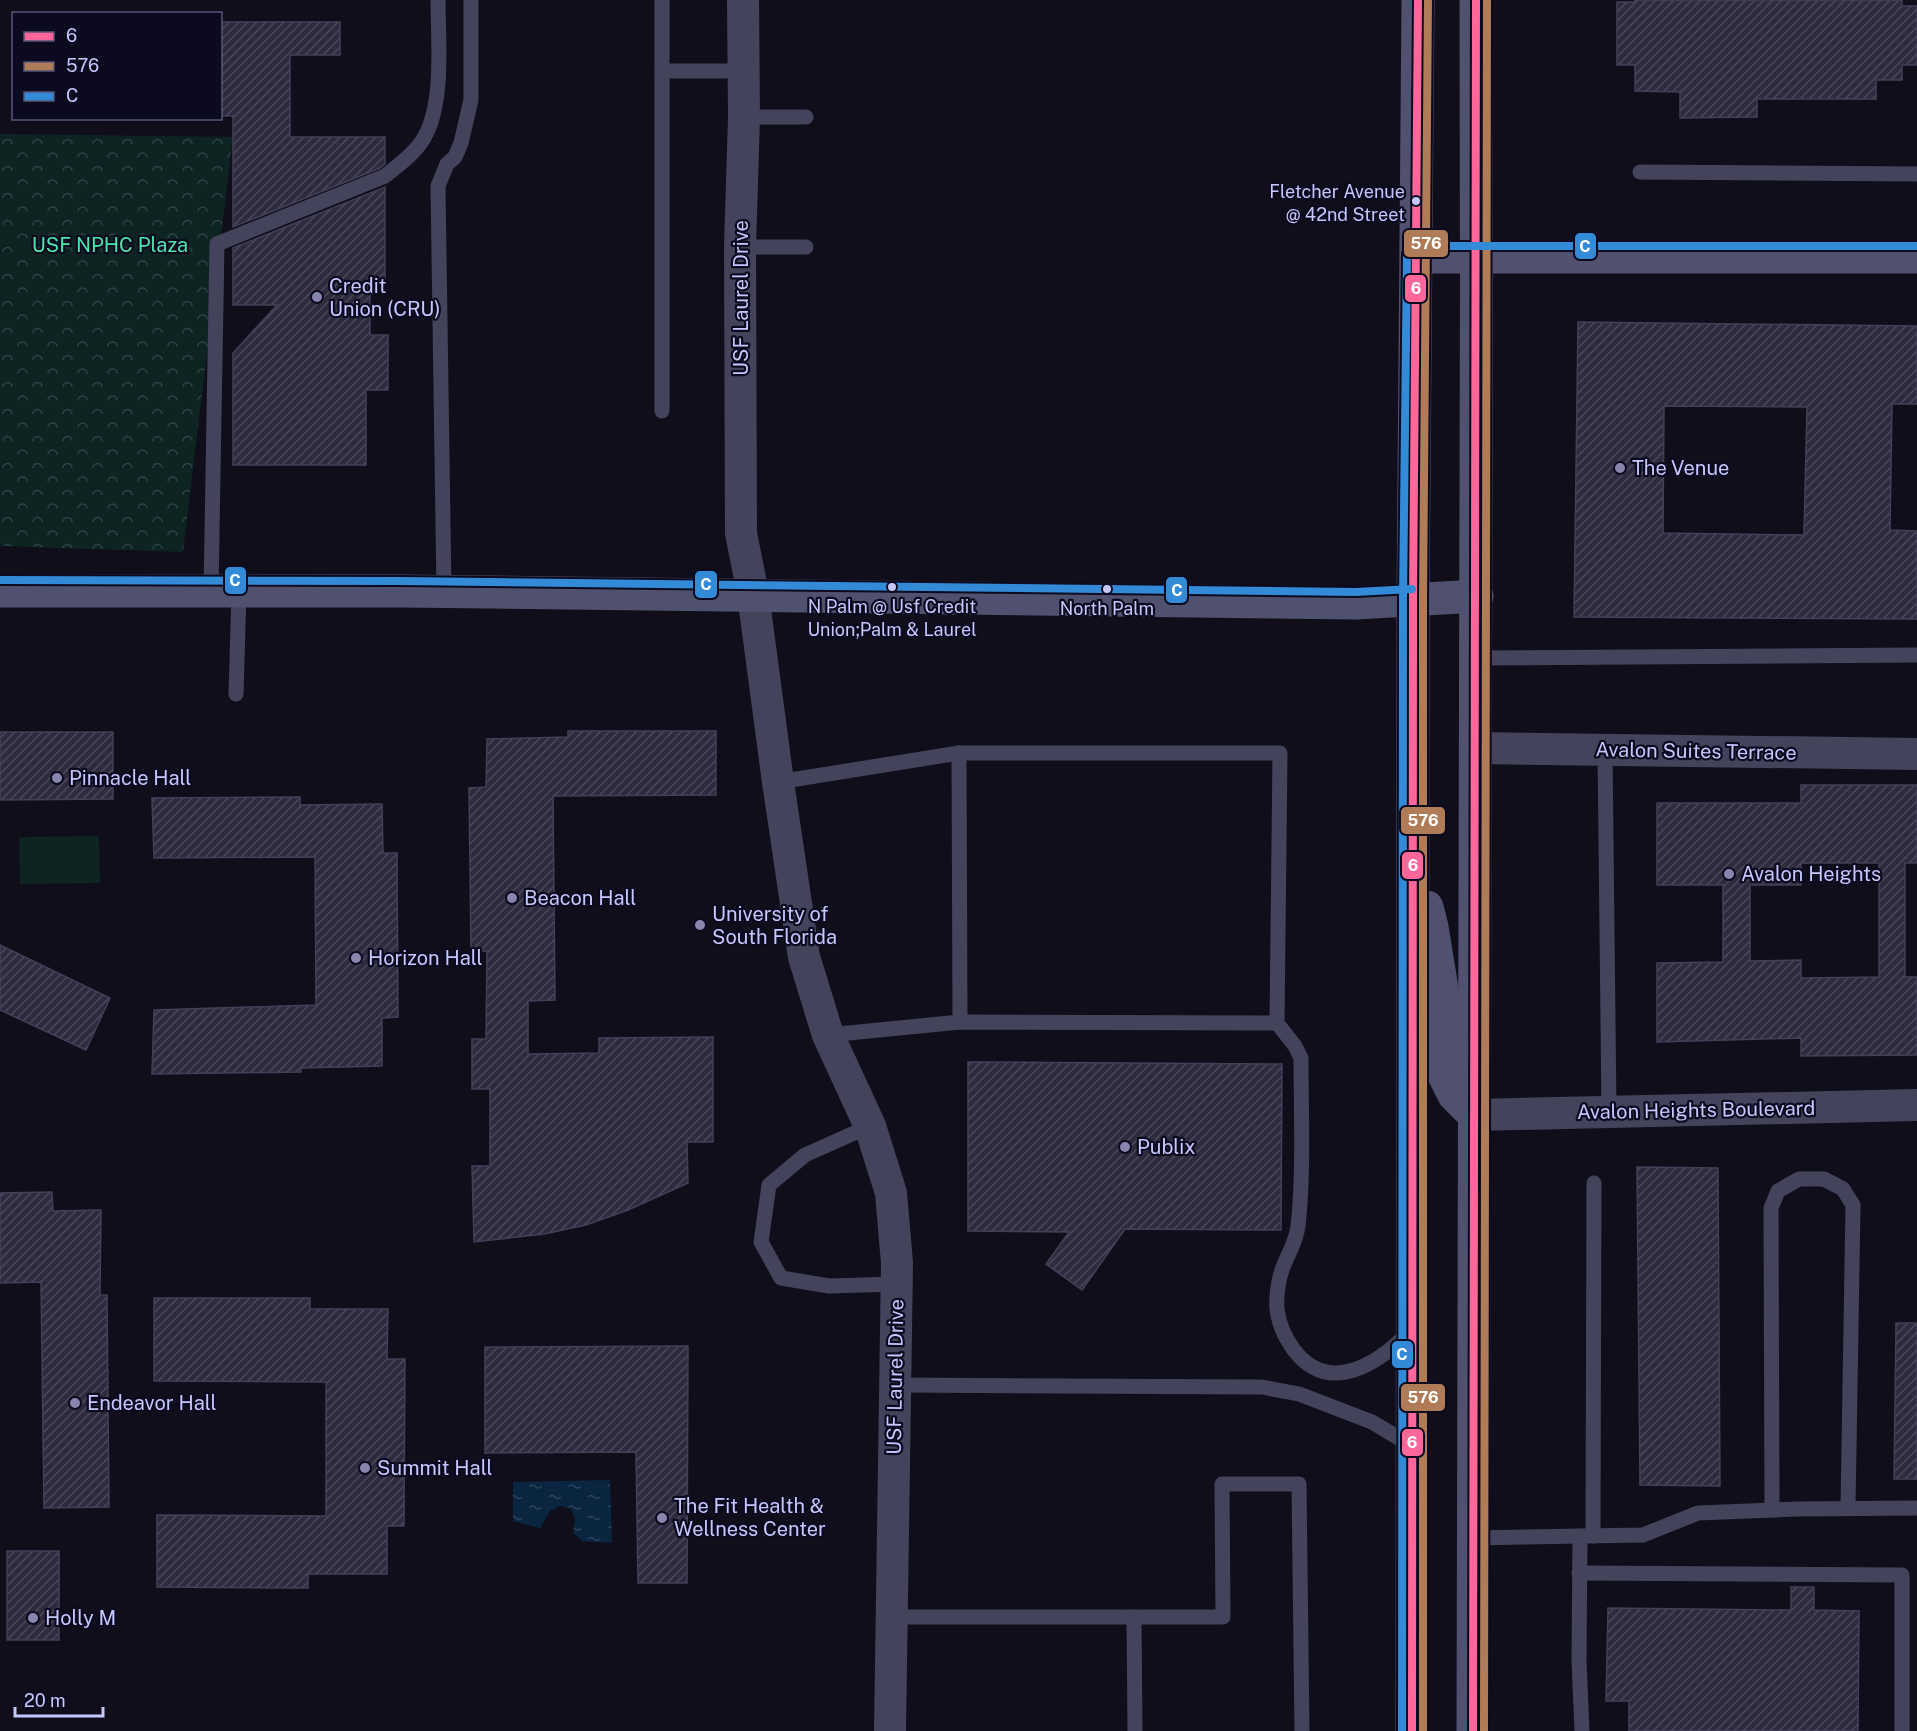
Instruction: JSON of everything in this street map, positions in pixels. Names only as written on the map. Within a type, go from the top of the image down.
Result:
[{"type":"main road","points":[[1412,1731],[1413,599],[1418,0]]},
{"type":"main road","points":[[1473,1731],[1477,596],[1476,0]]},
{"type":"main road","points":[[1417,257],[1917,257]]},
{"type":"main road","points":[[0,591],[753,594],[1356,603],[1477,596]]},
{"type":"main road","points":[[1413,853],[1432,927],[1444,1001],[1444,1075],[1454,1095],[1474,1115]]},
{"type":"street","name":"USF Laurel Drive","points":[[743,0],[744,117],[740,247],[741,533],[753,594],[804,957],[828,1035],[870,1126],[891,1193],[897,1284],[890,1731]]},
{"type":"street","name":"Avalon Suites Terrace","points":[[1475,748],[1917,754]]},
{"type":"street","name":"Avalon Heights Boulevard","points":[[1474,1115],[1917,1105]]},
{"type":"lane","points":[[236,694],[225,592],[217,244],[385,176],[423,141],[436,105],[438,0]]},
{"type":"lane","points":[[444,592],[438,186],[447,164],[461,143],[471,100],[471,0]]},
{"type":"lane","points":[[662,0],[662,411]]},
{"type":"lane","points":[[662,71],[742,71]]},
{"type":"lane","points":[[744,117],[806,117]]},
{"type":"lane","points":[[1640,172],[1917,174]]},
{"type":"lane","points":[[740,247],[806,247]]},
{"type":"lane","points":[[1475,658],[1917,655]]},
{"type":"lane","points":[[1605,750],[1609,1112]]},
{"type":"lane","points":[[778,782],[959,753],[1280,753],[1277,1023],[1295,1046],[1301,1058],[1299,1225],[1296,1241],[1281,1273],[1277,1307],[1282,1332],[1303,1361],[1311,1367],[1321,1371],[1351,1372],[1371,1363],[1394,1348],[1412,1329]]},
{"type":"lane","points":[[959,753],[960,1022]]},
{"type":"lane","points":[[828,1035],[960,1022],[1277,1023]]},
{"type":"lane","points":[[870,1126],[805,1155],[769,1185],[761,1242],[781,1278],[829,1286],[897,1284]]},
{"type":"lane","points":[[1772,1510],[1771,1208],[1778,1191],[1799,1179],[1824,1179],[1843,1189],[1853,1205],[1848,1509]]},
{"type":"lane","points":[[1582,1731],[1580,1573],[1586,1536],[1594,1183]]},
{"type":"lane","points":[[895,1384],[1262,1387],[1299,1395],[1362,1418],[1412,1446]]},
{"type":"lane","points":[[892,1617],[1223,1617],[1222,1484],[1299,1484],[1302,1731]]},
{"type":"lane","points":[[1473,1538],[1642,1535],[1698,1513],[1917,1508]]},
{"type":"lane","points":[[1580,1573],[1902,1575],[1902,1731]]},
{"type":"lane","points":[[1134,1617],[1135,1731]]},
{"type":"green space","name":"USF NPHC Plaza","points":[[0,134],[233,137],[183,552],[0,546]]},
{"type":"green space","points":[[99,836],[100,883],[20,884],[19,837]]},
{"type":"water","points":[[610,1480],[612,1543],[582,1541],[573,1533],[575,1519],[571,1509],[560,1506],[550,1511],[540,1528],[513,1521],[513,1482]]},
{"type":"building","points":[[1635,0],[1902,0],[1902,6],[1917,6],[1917,65],[1902,65],[1902,80],[1876,80],[1876,99],[1757,99],[1757,117],[1680,118],[1680,92],[1635,91],[1635,65],[1617,65],[1617,2],[1635,2]]},
{"type":"building","points":[[222,22],[340,22],[340,55],[290,55],[290,137],[385,137],[385,164],[233,227],[233,116],[222,116]]},
{"type":"building","points":[[385,187],[385,286],[370,286],[370,335],[388,335],[388,390],[366,390],[366,465],[233,465],[233,353],[277,305],[233,305],[233,248]]},
{"type":"building","name":"The Venue","points":[[1578,322],[1917,326],[1917,404],[1892,404],[1890,530],[1917,531],[1917,619],[1574,617]],"holes":[[[1664,406],[1807,407],[1804,535],[1663,533]]]},
{"type":"building","points":[[568,731],[716,731],[716,795],[553,796],[555,1000],[528,1001],[528,1054],[599,1053],[599,1038],[713,1037],[713,1142],[687,1142],[688,1183],[628,1210],[586,1225],[544,1234],[474,1242],[472,1166],[490,1166],[490,1089],[472,1089],[472,1039],[486,1039],[487,951],[471,951],[469,788],[486,787],[487,739],[568,737]]},
{"type":"building","name":"Pinnacle Hall","points":[[0,732],[113,732],[113,799],[0,800]]},
{"type":"building","points":[[1801,785],[1917,785],[1917,863],[1905,863],[1905,977],[1917,977],[1917,1055],[1801,1056],[1801,1038],[1657,1042],[1657,963],[1723,962],[1723,885],[1657,885],[1657,803],[1801,803]],"holes":[[[1801,863],[1879,863],[1879,977],[1801,978],[1801,960],[1750,961],[1750,885],[1801,885]]]},
{"type":"building","name":"Horizon Hall","points":[[300,797],[300,805],[382,804],[383,853],[397,853],[398,1017],[382,1018],[382,1066],[301,1068],[301,1072],[152,1074],[154,1010],[316,1005],[315,857],[154,858],[152,798]]},
{"type":"building","points":[[0,945],[110,998],[86,1050],[0,1010]]},
{"type":"building","name":"Publix","points":[[968,1062],[1282,1064],[1281,1230],[1125,1229],[1082,1290],[1046,1264],[1069,1232],[968,1231]]},
{"type":"building","points":[[1637,1167],[1718,1168],[1720,1486],[1640,1485]]},
{"type":"building","name":"Endeavor Hall","points":[[52,1192],[53,1211],[101,1210],[100,1295],[107,1295],[109,1507],[44,1508],[41,1282],[0,1283],[0,1193]]},
{"type":"building","name":"Summit Hall","points":[[154,1298],[310,1298],[310,1309],[388,1309],[387,1359],[405,1359],[404,1526],[387,1526],[387,1574],[308,1574],[308,1588],[157,1587],[157,1515],[326,1516],[326,1382],[154,1381]]},
{"type":"building","points":[[1896,1323],[1917,1323],[1917,1479],[1894,1479]]},
{"type":"building","name":"The Fit Health & Wellness Center","points":[[688,1346],[687,1583],[638,1583],[636,1452],[485,1453],[485,1347]]},
{"type":"building","name":"Holly M","points":[[7,1551],[59,1551],[59,1640],[7,1640]]},
{"type":"building","points":[[1791,1587],[1814,1587],[1814,1610],[1859,1611],[1858,1731],[1629,1731],[1629,1701],[1606,1701],[1608,1608],[1791,1610]]},
{"type":"transit line","name":"6","points":[[1412,1731],[1413,599],[1418,0]]},
{"type":"transit line","name":"576","points":[[1423,1731],[1423,599],[1428,0]]},
{"type":"transit line","name":"6","points":[[1473,1731],[1476,0]]},
{"type":"transit line","name":"576","points":[[1484,1731],[1487,0]]},
{"type":"transit line","name":"C","points":[[1402,1731],[1403,599],[1407,254],[1411,248],[1417,246],[1917,246]]},
{"type":"transit line","name":"C","points":[[0,580],[401,581],[1356,592],[1412,589]]},
{"type":"place","name":"Fletcher Avenue @ 42nd Street","points":[[1416,201]]},
{"type":"place","name":"Credit Union (CRU)","points":[[317,297]]},
{"type":"place","name":"The Venue","points":[[1620,468]]},
{"type":"place","name":"N Palm @ Usf Credit Union;Palm & Laurel","points":[[892,587]]},
{"type":"place","name":"North Palm","points":[[1107,589]]},
{"type":"place","name":"Pinnacle Hall","points":[[57,778]]},
{"type":"place","name":"Avalon Heights","points":[[1729,874]]},
{"type":"place","name":"Beacon Hall","points":[[512,898]]},
{"type":"place","name":"University of South Florida","points":[[700,925]]},
{"type":"place","name":"Horizon Hall","points":[[356,958]]},
{"type":"place","name":"Publix","points":[[1125,1147]]},
{"type":"place","name":"Endeavor Hall","points":[[75,1403]]},
{"type":"place","name":"Summit Hall","points":[[365,1468]]},
{"type":"place","name":"The Fit Health & Wellness Center","points":[[662,1518]]},
{"type":"place","name":"Holly M","points":[[33,1618]]}]
